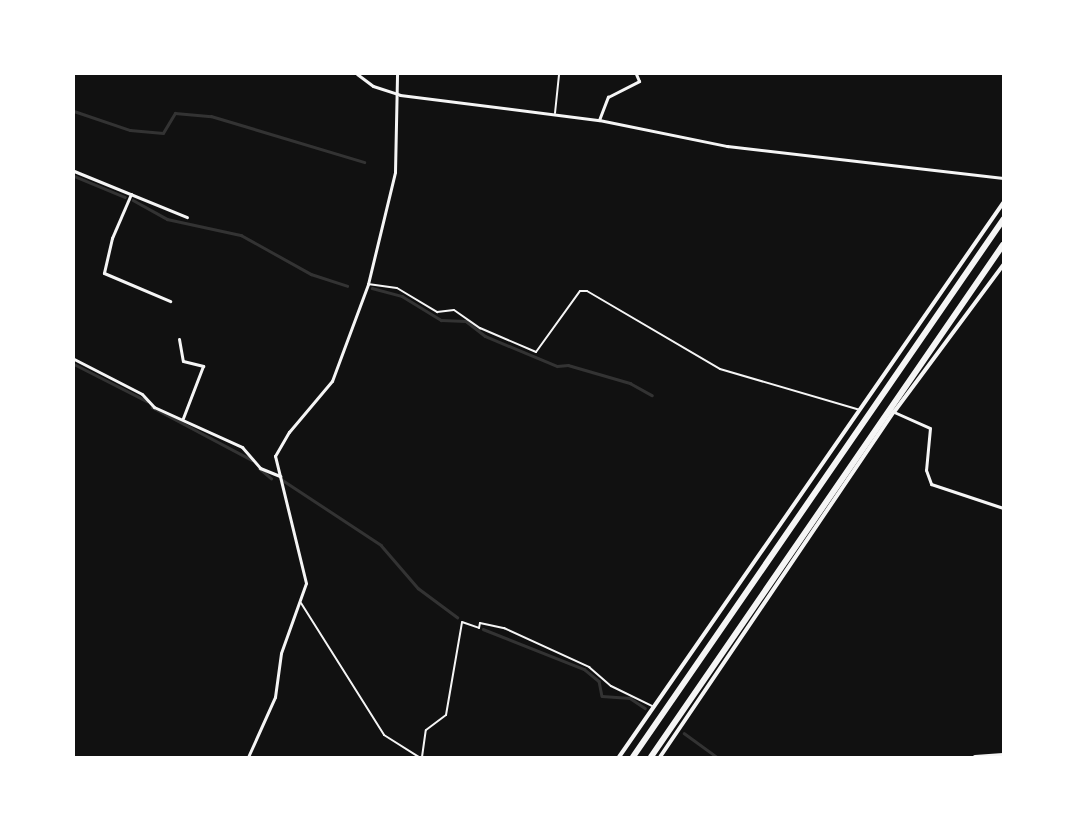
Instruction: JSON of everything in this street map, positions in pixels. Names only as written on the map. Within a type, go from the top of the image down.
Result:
[{"type":"highway","points":[[633,757],[1003,220]]},
{"type":"highway","points":[[651,757],[1003,245]]},
{"type":"street","points":[[357,74],[372,86],[400,95],[555,113],[727,146],[1003,178]]},
{"type":"street","points":[[248,757],[274,697],[281,653],[301,603],[306,582],[281,476],[274,456],[288,432],[332,381],[368,284],[395,172],[400,95],[397,74]]},
{"type":"street","points":[[599,120],[608,97],[639,81],[636,74]]},
{"type":"street","points":[[74,171],[187,217]]},
{"type":"street","points":[[131,194],[112,238],[104,273],[170,301]]},
{"type":"street","points":[[619,757],[652,706],[1003,204]]},
{"type":"street","points":[[660,757],[894,412],[1003,265]]},
{"type":"street","points":[[179,339],[183,360],[202,366],[183,418]]},
{"type":"street","points":[[74,359],[142,394],[154,407],[183,418],[242,447],[260,468],[281,476]]},
{"type":"street","points":[[894,412],[930,428],[926,470],[931,484],[1003,508]]},
{"type":"street","points":[[975,757],[1003,755]]},
{"type":"lane","points":[[555,113],[559,74]]},
{"type":"lane","points":[[368,284],[396,288],[437,312],[454,310],[480,328],[536,352],[580,291],[587,291],[720,369],[860,410]]},
{"type":"lane","points":[[301,603],[384,735],[421,757],[426,730],[446,715],[462,622],[479,628],[480,624],[504,628],[589,667],[611,686],[652,706]]},
{"type":"waterway","points":[[74,111],[130,130],[163,133],[175,113],[211,116],[364,162]]},
{"type":"waterway","points":[[74,176],[125,197]]},
{"type":"waterway","points":[[133,200],[167,219],[241,235],[311,274],[347,286]]},
{"type":"waterway","points":[[372,288],[402,296],[441,320],[466,321],[485,336],[557,366],[568,365],[630,383],[652,395]]},
{"type":"waterway","points":[[74,364],[147,401]]},
{"type":"waterway","points":[[152,407],[252,460]]},
{"type":"waterway","points":[[259,468],[271,478]]},
{"type":"waterway","points":[[281,479],[381,545],[418,588],[457,617]]},
{"type":"waterway","points":[[483,629],[584,669],[599,681],[602,696],[630,698],[645,708]]},
{"type":"waterway","points":[[684,733],[717,757]]}]
